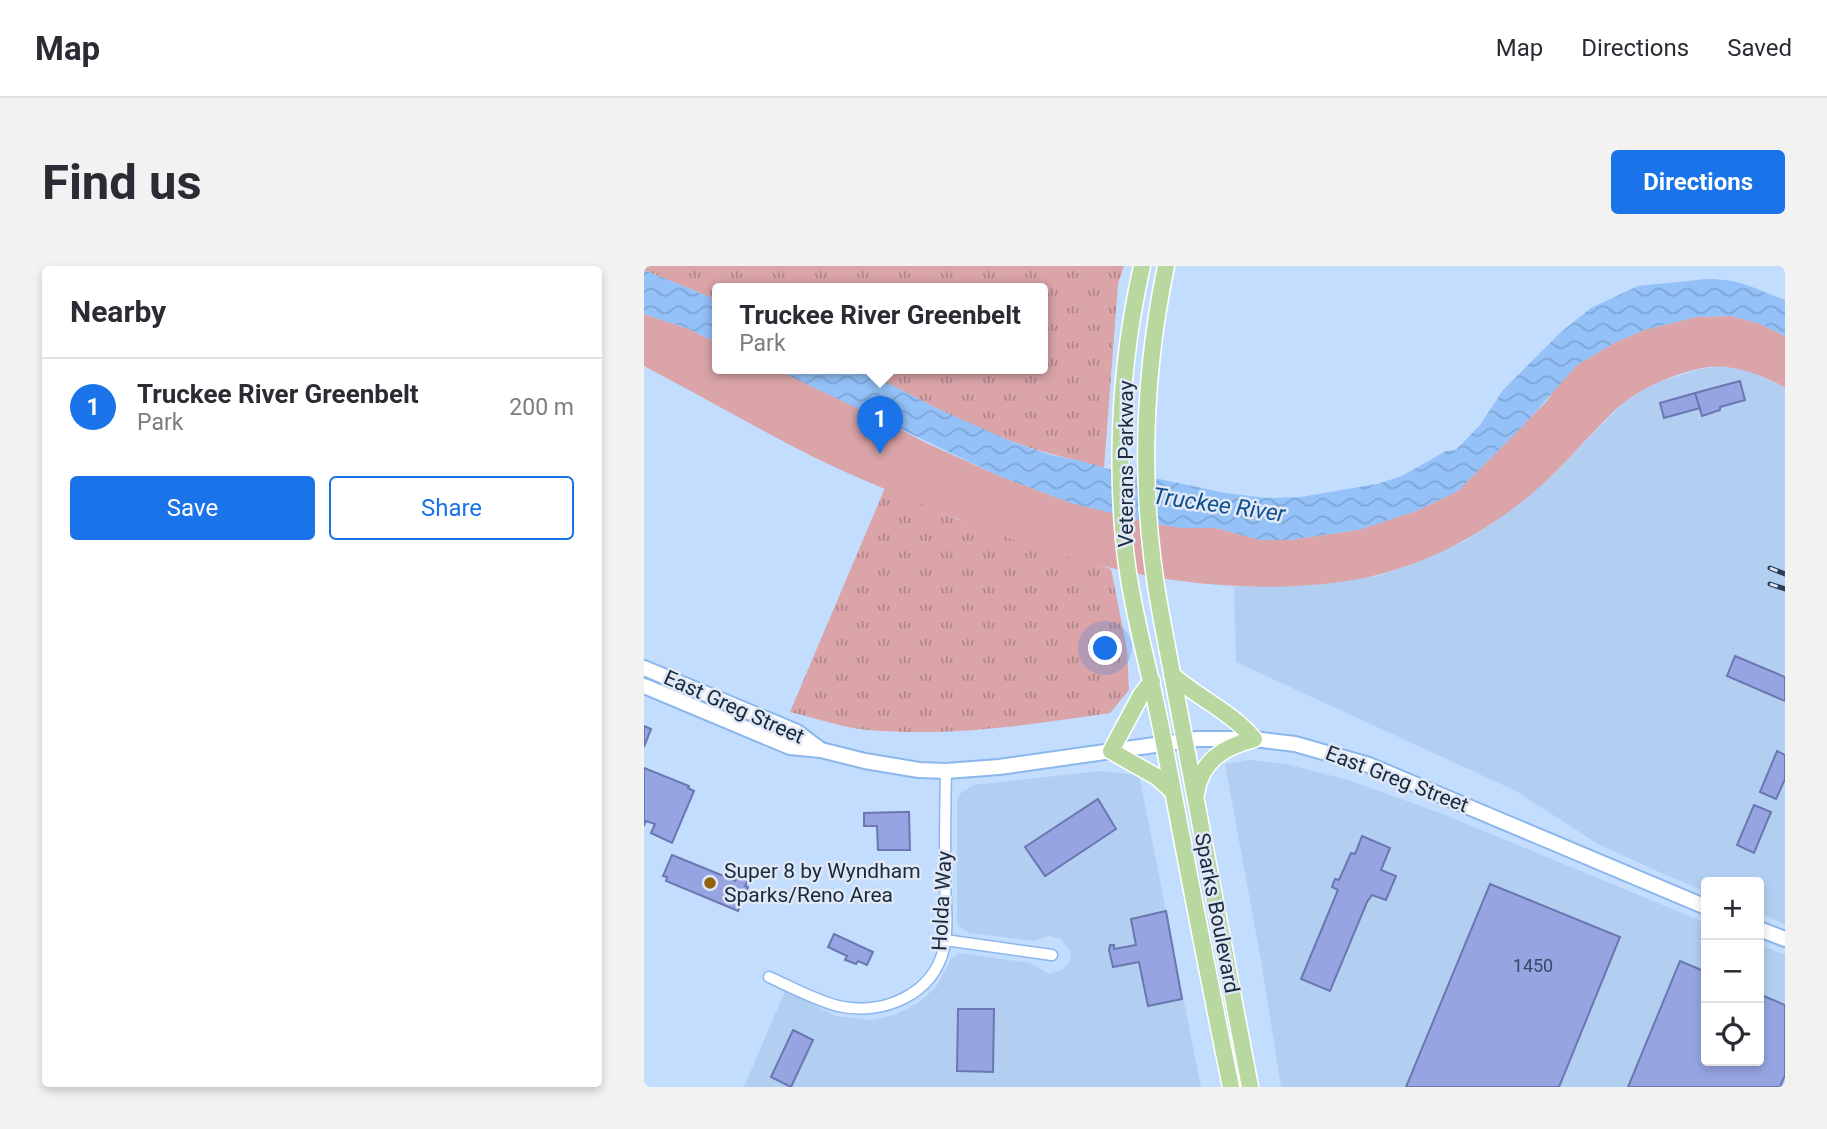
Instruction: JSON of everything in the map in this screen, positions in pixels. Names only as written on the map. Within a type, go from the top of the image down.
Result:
[{"type":"main road","name":"Veterans Parkway","points":[[1142,266],[1130,325],[1122,446],[1124,542],[1164,744]]},
{"type":"main road","name":"Veterans Parkway","points":[[1166,266],[1154,329],[1145,446],[1149,536],[1184,740]]},
{"type":"main road","name":"East Greg Street","points":[[644,668],[797,732],[821,750]]},
{"type":"main road","points":[[1172,675],[1239,722],[1254,739],[1233,745],[1209,762],[1198,784],[1195,800]]},
{"type":"main road","points":[[1152,681],[1141,695],[1111,751],[1157,777],[1171,790]]},
{"type":"main road","name":"East Greg Street","points":[[644,686],[790,747],[821,750],[891,766],[946,771],[999,767],[1184,740],[1254,739],[1295,744],[1359,761],[1701,905]]},
{"type":"main road","name":"Sparks Boulevard","points":[[1184,740],[1250,1087]]},
{"type":"main road","name":"Sparks Boulevard","points":[[1164,744],[1231,1087]]},
{"type":"main road","points":[[1764,931],[1785,940]]},
{"type":"street","name":"Holda Way","points":[[769,977],[838,1006],[860,1009],[887,1006],[906,998],[924,984],[939,963],[944,940],[946,771]]},
{"type":"street","points":[[944,940],[1052,955]]},
{"type":"shaded area","points":[[1722,366],[1745,370],[1785,387],[1785,924],[1764,915],[1764,877],[1701,877],[1701,890],[1598,844],[1516,791],[1236,662],[1234,587],[1379,576],[1467,540],[1512,509],[1551,477],[1625,401],[1654,384],[1697,370]]},
{"type":"shaded area","points":[[1250,760],[1286,764],[1348,780],[1443,814],[1701,921],[1701,1066],[1764,1066],[1764,946],[1785,955],[1785,1087],[1281,1087],[1225,764]]},
{"type":"shaded area","points":[[1101,771],[1139,775],[1201,1087],[744,1087],[785,991],[836,1016],[871,1020],[894,1015],[918,1003],[936,987],[951,959],[959,953],[1030,963],[1049,974],[1063,970],[1071,959],[1070,951],[1061,939],[1049,936],[1033,941],[970,933],[960,928],[957,922],[957,799],[973,785]]},
{"type":"green space","points":[[644,266],[1124,266],[1118,284],[1104,468],[996,435],[871,374],[1048,374],[1048,283],[712,283],[712,298],[644,270]]},
{"type":"green space","points":[[644,314],[689,329],[712,340],[712,374],[787,374],[843,399],[924,442],[997,475],[1071,503],[1181,528],[1216,528],[1260,540],[1289,540],[1358,530],[1419,510],[1508,440],[1547,401],[1558,384],[1577,365],[1616,342],[1644,330],[1696,317],[1731,316],[1758,323],[1785,336],[1785,387],[1764,377],[1726,367],[1702,368],[1674,376],[1626,401],[1531,494],[1470,537],[1426,558],[1380,574],[1332,583],[1277,587],[1169,579],[1063,556],[1012,539],[960,520],[822,461],[644,366]]},
{"type":"green space","points":[[885,488],[957,519],[1111,569],[1127,650],[1129,690],[1110,713],[959,731],[899,732],[859,729],[790,712]]},
{"type":"water","points":[[644,270],[712,298],[712,340],[689,329],[644,314]]},
{"type":"water","name":"Truckee River","points":[[1707,279],[1739,283],[1785,300],[1785,336],[1758,323],[1731,316],[1696,317],[1644,330],[1616,342],[1577,365],[1523,426],[1458,491],[1419,510],[1358,530],[1289,540],[1260,540],[1216,528],[1161,525],[1071,503],[997,475],[786,374],[871,374],[936,408],[1015,443],[1051,455],[1125,474],[1225,493],[1266,498],[1301,497],[1377,484],[1402,476],[1446,451],[1456,450],[1480,425],[1503,390],[1560,333],[1591,308],[1638,286]]},
{"type":"building","points":[[1740,381],[1745,400],[1720,407],[1720,410],[1702,416],[1695,393]]},
{"type":"building","points":[[1695,393],[1700,408],[1664,418],[1660,403]]},
{"type":"building","points":[[1735,656],[1785,677],[1785,701],[1727,676]]},
{"type":"building","points":[[644,726],[651,729],[644,747]]},
{"type":"building","points":[[1777,751],[1785,755],[1785,779],[1776,799],[1760,792]]},
{"type":"building","points":[[644,768],[689,786],[688,788],[694,791],[672,843],[651,833],[655,824],[646,821],[644,826]]},
{"type":"building","points":[[1098,799],[1116,829],[1045,876],[1025,847]]},
{"type":"building","points":[[1754,805],[1771,812],[1754,853],[1737,845]]},
{"type":"building","points":[[909,812],[910,850],[878,850],[877,826],[864,826],[864,813]]},
{"type":"building","points":[[1362,836],[1390,848],[1381,870],[1396,876],[1386,900],[1372,895],[1367,902],[1330,991],[1301,979],[1338,890],[1332,887],[1335,879],[1339,880],[1351,853],[1355,854]]},
{"type":"building","name":"Super 8 by Wyndham Sparks/Reno Area","points":[[672,855],[736,881],[734,879],[739,868],[752,874],[745,886],[748,887],[738,911],[666,881],[667,877],[663,876]]},
{"type":"building","points":[[1490,884],[1620,937],[1559,1087],[1406,1087]]},
{"type":"building","points":[[1166,911],[1182,999],[1148,1006],[1139,962],[1113,967],[1109,950],[1110,945],[1114,945],[1114,949],[1136,945],[1131,919]]},
{"type":"building","points":[[834,934],[873,952],[867,965],[845,960],[847,956],[828,947]]},
{"type":"building","points":[[1680,961],[1701,970],[1701,1066],[1764,1066],[1764,996],[1785,1005],[1785,1075],[1780,1087],[1628,1087]]},
{"type":"building","points":[[958,1009],[994,1009],[993,1072],[957,1071]]},
{"type":"building","points":[[793,1030],[813,1040],[791,1087],[771,1077]]},
{"type":"railway","points":[[1770,568],[1785,574]]},
{"type":"railway","points":[[1770,584],[1785,589]]},
{"type":"place","name":"Truckee River Greenbelt","points":[[880,454]]},
{"type":"place","name":"Super 8 by Wyndham Sparks/Reno Area","points":[[710,883]]}]
